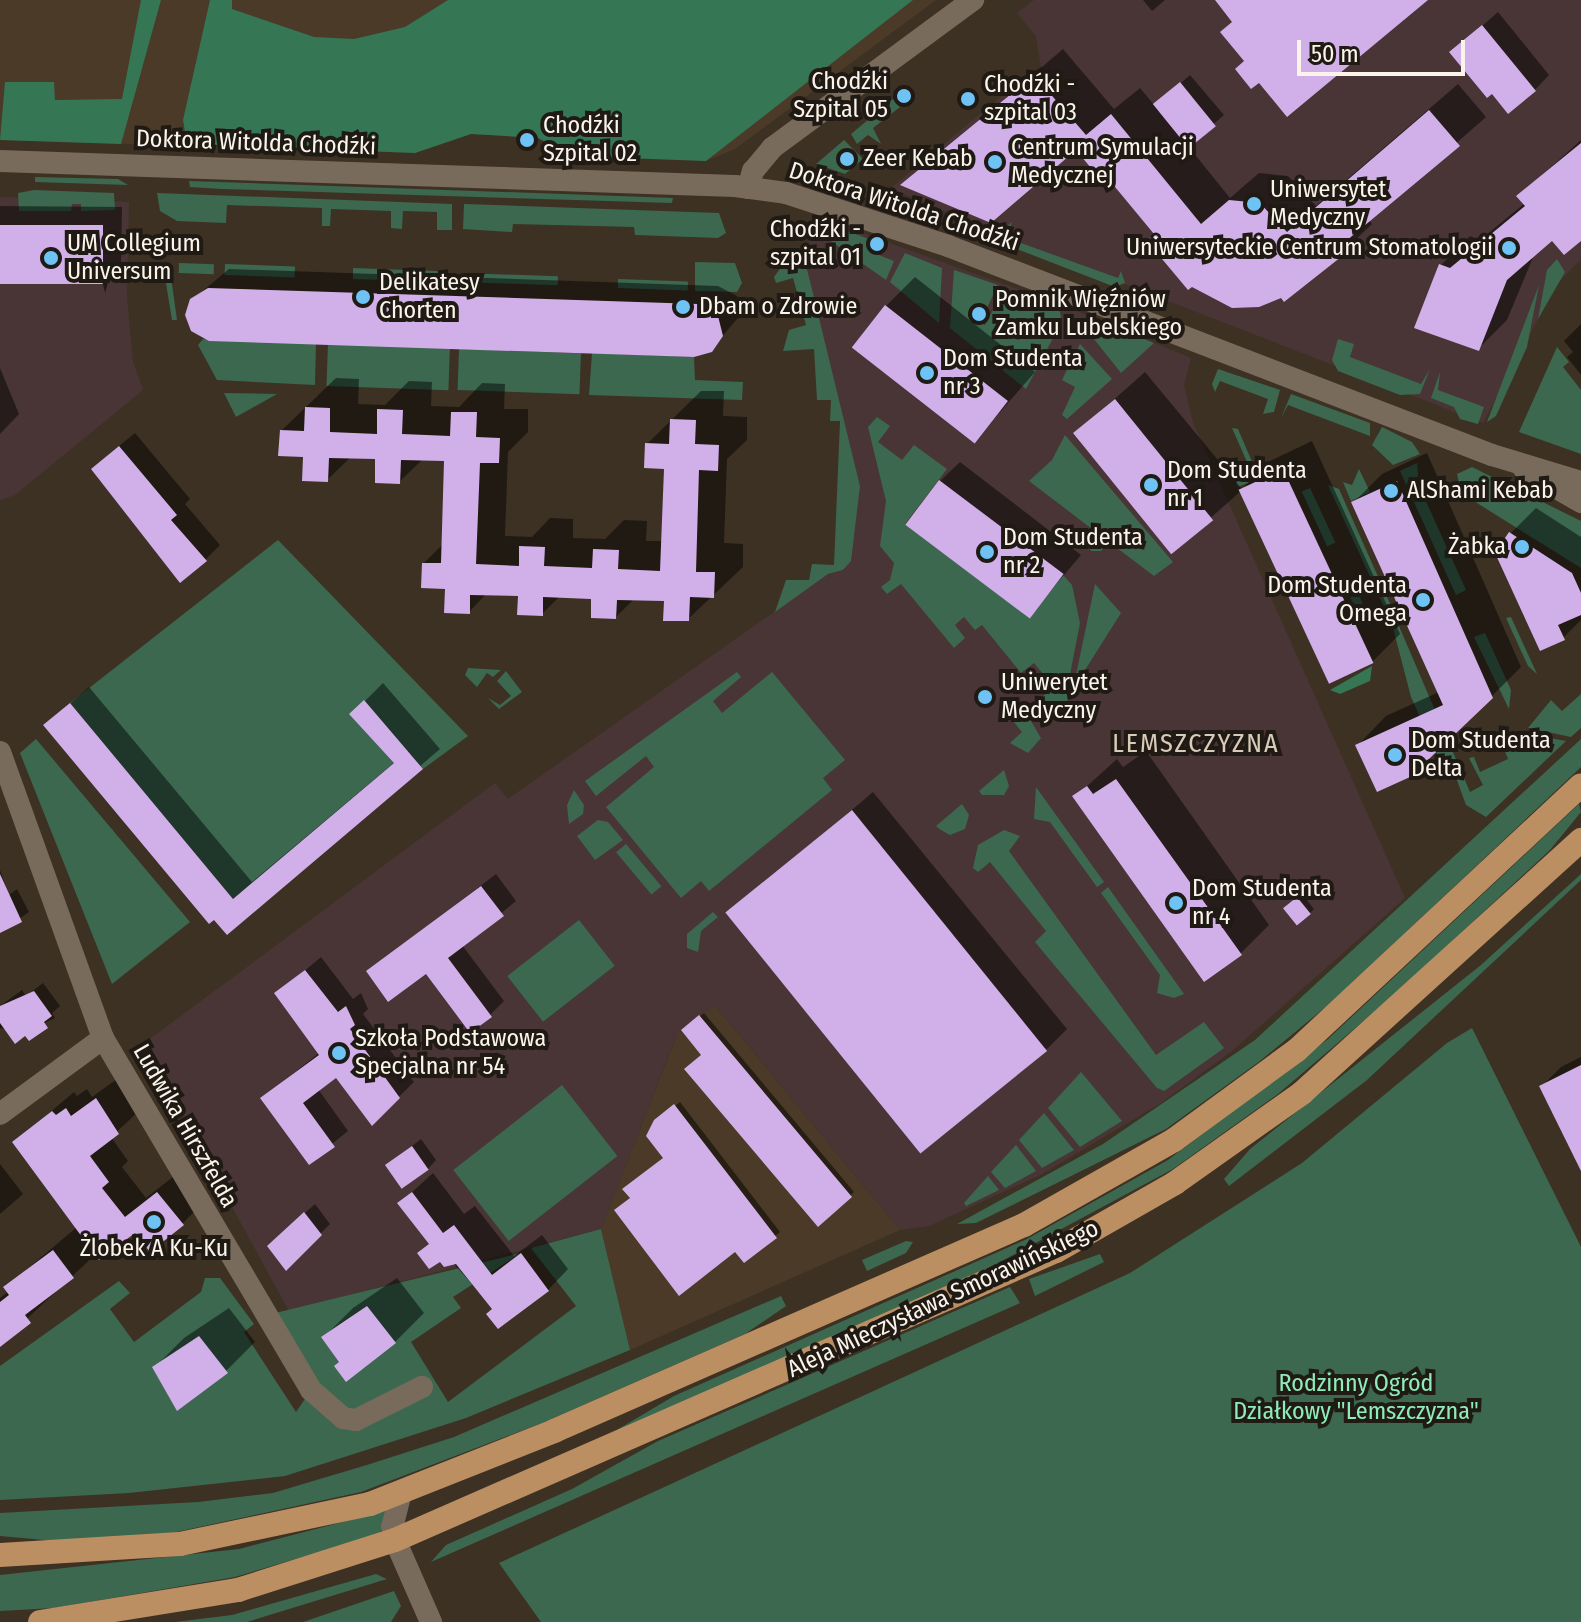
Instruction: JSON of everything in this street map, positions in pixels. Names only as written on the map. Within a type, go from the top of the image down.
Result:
[{"type":"main road","name":"Aleja Mieczysława Smorawińskiego","points":[[0,1555],[131,1550],[243,1535],[401,1492],[947,1261],[1109,1180],[1222,1108],[1297,1050],[1581,785]]},
{"type":"main road","name":"Aleja Mieczysława Smorawińskiego","points":[[40,1622],[238,1590],[395,1540],[980,1286],[1123,1215],[1302,1093],[1581,840]]},
{"type":"street","points":[[748,188],[753,171],[772,148],[973,0]]},
{"type":"street","name":"Doktora Witolda Chodźki","points":[[0,161],[748,188],[801,196],[934,241],[1517,463],[1581,482]]},
{"type":"street","name":"Doktora Witolda Chodźki","points":[[1517,463],[1538,481],[1581,502]]},
{"type":"street","name":"Ludwika Hirszfelda","points":[[0,752],[5,778],[103,1038],[174,1164],[324,1405],[356,1420],[422,1387]]},
{"type":"street","points":[[0,1114],[103,1038]]},
{"type":"street","points":[[401,1492],[392,1527],[431,1622]]},
{"type":"shaded area","points":[[0,0],[936,0],[735,149],[706,161],[571,156],[538,138],[471,134],[415,153],[0,140]]},
{"type":"shaded area","name":"Uniwersytet Medyczny","points":[[1034,0],[1581,0],[1581,259],[1556,285],[1483,423],[1006,238],[891,188],[1033,70],[1043,81],[1036,36],[1017,13]]},
{"type":"shaded area","points":[[0,197],[129,202],[127,298],[133,362],[143,390],[15,495],[0,500]]},
{"type":"shaded area","name":"Uniwerytet Medyczny","points":[[811,215],[1062,305],[1191,358],[1184,385],[1193,423],[1405,898],[1232,1051],[1161,1103],[1042,1174],[929,1226],[900,1230],[715,1005],[677,1034],[601,1229],[289,1311],[143,1044],[495,783],[508,799],[828,574],[844,570],[860,486],[807,273]]},
{"type":"shaded area","points":[[709,998],[900,1230],[630,1350],[601,1229],[677,1035],[670,1025]]},
{"type":"green space","points":[[141,0],[161,0],[121,144],[0,140],[5,82],[54,82],[55,100],[122,99]]},
{"type":"green space","points":[[210,0],[232,0],[232,9],[314,37],[354,39],[405,27],[448,0],[913,0],[706,161],[571,156],[538,138],[471,134],[415,153],[187,144],[183,120]]},
{"type":"green space","points":[[893,99],[900,107],[873,128],[881,144],[868,135],[857,144],[851,134]]},
{"type":"green space","points":[[844,140],[863,159],[845,174],[816,164]]},
{"type":"green space","points":[[793,160],[835,182],[825,188],[804,181]]},
{"type":"green space","points":[[35,177],[118,179],[128,185],[35,182]]},
{"type":"green space","points":[[189,181],[673,198],[672,203],[222,189],[190,187]]},
{"type":"green space","points":[[34,190],[114,193],[115,210],[81,211],[81,204],[72,204],[71,211],[19,211],[18,193]]},
{"type":"green space","points":[[157,193],[452,204],[452,230],[437,230],[437,212],[403,211],[402,229],[391,228],[391,211],[331,209],[330,226],[322,226],[322,208],[227,205],[226,223],[177,221],[160,211]]},
{"type":"green space","points":[[464,204],[719,213],[726,233],[718,238],[635,235],[634,227],[513,224],[512,232],[463,229]]},
{"type":"green space","points":[[1012,222],[1007,238],[1118,278],[1121,271],[1125,283],[1115,287],[991,239]]},
{"type":"green space","points":[[827,224],[875,241],[871,252],[894,261],[886,280],[825,237]]},
{"type":"green space","points":[[905,253],[942,268],[939,323],[890,282]]},
{"type":"green space","points":[[1557,259],[1565,272],[1538,319],[1547,270]]},
{"type":"green space","points":[[695,262],[735,263],[742,283],[737,292],[695,291]]},
{"type":"green space","points":[[179,263],[214,264],[214,274],[179,273]]},
{"type":"green space","points":[[225,264],[295,266],[295,277],[225,275]]},
{"type":"green space","points":[[801,265],[807,269],[860,486],[851,561],[843,570],[828,574],[775,612],[786,580],[809,580],[812,564],[834,565],[840,421],[830,421],[831,400],[817,400],[814,349],[783,351],[789,330],[806,325],[793,278],[776,283],[774,277],[782,266]]},
{"type":"green space","points":[[353,268],[451,274],[450,282],[353,279]]},
{"type":"green space","points":[[170,270],[177,320],[172,320],[164,271]]},
{"type":"green space","points":[[954,270],[998,285],[986,310],[974,304],[968,316],[985,325],[1005,288],[1059,308],[1062,321],[1026,389],[950,328]]},
{"type":"green space","points":[[462,273],[558,276],[558,285],[462,282]]},
{"type":"green space","points":[[618,279],[688,281],[688,290],[618,288]]},
{"type":"green space","points":[[1539,285],[1527,347],[1496,416],[1487,422]]},
{"type":"green space","points":[[1102,321],[1154,343],[1121,373],[1090,334]]},
{"type":"green space","points":[[203,339],[316,343],[315,385],[217,380],[198,345]]},
{"type":"green space","points":[[1338,339],[1354,344],[1350,357],[1421,384],[1430,369],[1420,394],[1400,395],[1338,371],[1332,360]]},
{"type":"green space","points":[[328,343],[450,347],[448,390],[326,386]]},
{"type":"green space","points":[[1080,344],[1112,379],[1067,419],[1062,415],[1075,387],[1062,380]]},
{"type":"green space","points":[[1557,347],[1569,362],[1563,367],[1581,390],[1581,454],[1519,432]]},
{"type":"green space","points":[[459,349],[581,353],[579,394],[458,390]]},
{"type":"green space","points":[[592,353],[694,357],[695,380],[743,382],[742,400],[589,395]]},
{"type":"green space","points":[[1218,369],[1280,390],[1274,412],[1263,414],[1268,399],[1220,381],[1215,392],[1212,384]]},
{"type":"green space","points":[[1440,372],[1438,390],[1484,407],[1478,424],[1460,419],[1454,407],[1431,398]]},
{"type":"green space","points":[[224,393],[277,394],[236,417]]},
{"type":"green space","points":[[1291,394],[1370,423],[1370,436],[1288,405],[1281,418]]},
{"type":"green space","points":[[877,417],[890,426],[878,442],[902,460],[914,445],[947,469],[905,524],[1030,618],[1063,575],[1072,585],[1080,623],[1067,690],[1075,693],[1065,703],[1045,701],[1042,697],[1054,687],[1034,663],[1021,673],[982,625],[975,630],[964,617],[955,625],[965,638],[954,648],[901,584],[887,594],[881,587],[890,580],[894,563],[880,546],[886,501],[868,427]]},
{"type":"green space","points":[[1382,427],[1412,442],[1420,454],[1393,465],[1372,445]]},
{"type":"green space","points":[[1232,428],[1238,429],[1259,478],[1238,487],[1231,470],[1247,462]]},
{"type":"green space","points":[[1065,435],[1173,562],[1154,576],[1109,542],[1101,551],[1091,551],[1088,543],[1096,532],[1029,481],[1052,460]]},
{"type":"green space","points":[[1417,463],[1419,486],[1466,590],[1456,595],[1400,471]]},
{"type":"green space","points":[[1472,467],[1581,521],[1581,568],[1461,493],[1457,474]]},
{"type":"green space","points":[[1359,469],[1370,492],[1351,501],[1343,482],[1352,485]]},
{"type":"green space","points":[[1328,485],[1339,489],[1396,617],[1389,618]]},
{"type":"green space","points":[[1310,488],[1335,542],[1327,546],[1302,492]]},
{"type":"green space","points":[[278,540],[468,736],[423,769],[408,751],[233,899],[70,703]]},
{"type":"green space","points":[[1095,584],[1121,613],[1080,678],[1076,675]]},
{"type":"green space","points":[[1356,588],[1370,621],[1362,625],[1348,592]]},
{"type":"green space","points":[[1511,617],[1537,674],[1528,666],[1506,618]]},
{"type":"green space","points":[[1399,626],[1470,792],[1483,785],[1469,758],[1474,757],[1480,772],[1508,759],[1502,744],[1521,733],[1566,741],[1486,817],[1466,805],[1455,775],[1448,778],[1411,697],[1393,628]]},
{"type":"green space","points":[[1485,633],[1511,690],[1509,709],[1474,637]]},
{"type":"green space","points":[[1372,666],[1370,681],[1340,694],[1330,690]]},
{"type":"green space","points":[[468,668],[501,670],[493,677],[487,673],[477,687],[465,675]]},
{"type":"green space","points":[[506,671],[522,692],[499,709],[488,698],[500,705],[511,696],[497,681]]},
{"type":"green space","points":[[737,672],[741,677],[713,701],[722,713],[772,672],[845,760],[823,778],[832,790],[709,891],[701,881],[681,898],[606,807],[654,767],[646,756],[596,796],[585,781]]},
{"type":"green space","points":[[1581,694],[1581,728],[1571,737],[1528,728],[1551,700],[1562,711]]},
{"type":"green space","points":[[1025,711],[1041,738],[1028,753],[1010,743],[1022,732],[1013,721]]},
{"type":"green space","points":[[36,739],[190,922],[112,984],[20,753]]},
{"type":"green space","points":[[1581,739],[1581,767],[1334,1000],[1260,1061],[1166,1129],[976,1223],[957,1224],[1103,1144],[1255,1040]]},
{"type":"green space","points":[[1004,770],[1009,786],[1004,795],[982,795],[979,791]]},
{"type":"green space","points":[[1036,787],[1104,882],[1097,887],[1050,822],[1034,819]]},
{"type":"green space","points":[[574,790],[584,805],[583,814],[569,824],[567,805]]},
{"type":"green space","points":[[962,804],[969,815],[965,829],[950,835],[936,826]]},
{"type":"green space","points":[[1579,804],[1581,812],[1550,850],[1394,995],[1278,1094],[1173,1169],[991,1267],[610,1434],[674,1396],[1025,1240],[1168,1160],[1328,1039]]},
{"type":"green space","points":[[598,820],[608,822],[623,840],[595,860],[577,836]]},
{"type":"green space","points":[[1004,830],[1020,836],[1009,851],[1156,1055],[1204,1022],[1224,1048],[1164,1091],[1157,1088],[1035,942],[1046,931],[990,862],[978,872],[973,868],[978,845]]},
{"type":"green space","points":[[626,844],[661,886],[651,894],[616,852]]},
{"type":"green space","points":[[1581,874],[1581,880],[1367,1080],[1229,1186],[1224,1179],[1250,1149],[1481,965]]},
{"type":"green space","points":[[1108,887],[1184,994],[1174,998],[1157,993],[1160,975],[1101,893]]},
{"type":"green space","points":[[713,912],[718,917],[701,931],[698,952],[687,948],[687,934]]},
{"type":"green space","points":[[579,920],[615,966],[543,1022],[507,976]]},
{"type":"green space","name":"Rodzinny Ogród Działkowy \"Lemszczyzna\"","points":[[1472,1028],[1581,1247],[1581,1622],[541,1622],[499,1563],[1130,1273],[1302,1163],[1447,1043]]},
{"type":"green space","points":[[1081,1072],[1122,1121],[1080,1147],[1048,1108]]},
{"type":"green space","points":[[562,1085],[617,1156],[509,1241],[453,1170]]},
{"type":"green space","points":[[1044,1113],[1074,1150],[1042,1168],[1019,1140]]},
{"type":"green space","points":[[1016,1145],[1036,1171],[1005,1188],[991,1172]]},
{"type":"green space","points":[[988,1176],[999,1190],[966,1206],[964,1203]]},
{"type":"green space","points":[[601,1229],[630,1350],[466,1418],[285,1476],[129,1493],[0,1500],[0,1366],[119,1281],[130,1293],[110,1309],[134,1342],[201,1292],[205,1278],[220,1278],[254,1324],[244,1332],[296,1412],[311,1390],[267,1315],[521,1253],[453,1297],[461,1308],[411,1342],[448,1402],[576,1306],[531,1248]]},
{"type":"green space","points":[[906,1241],[913,1242],[906,1253],[867,1271],[862,1260]]},
{"type":"green space","points":[[1100,1254],[1104,1262],[1035,1296],[1029,1279]]},
{"type":"green space","points":[[1010,1287],[1020,1303],[431,1562],[446,1545],[572,1489],[658,1441]]},
{"type":"green space","points":[[781,1296],[786,1306],[745,1334],[547,1421],[361,1492],[167,1534],[55,1541],[0,1536],[0,1513],[198,1502],[273,1493],[370,1464],[454,1437]]},
{"type":"green space","points":[[389,1510],[380,1534],[235,1577],[54,1608],[0,1611],[0,1575],[239,1549]]},
{"type":"green space","points":[[376,1574],[387,1579],[247,1622],[175,1622],[232,1615]]},
{"type":"green space","points":[[394,1591],[401,1606],[391,1622],[303,1622]]},
{"type":"building","points":[[1215,0],[1428,0],[1287,117],[1259,83],[1251,89],[1235,69],[1244,61],[1220,32],[1232,22]]},
{"type":"building","points":[[1482,25],[1536,91],[1508,114],[1492,94],[1487,98],[1449,52]]},
{"type":"building","points":[[1034,75],[1086,135],[1111,114],[1201,224],[1229,200],[1260,203],[1287,232],[1429,110],[1460,146],[1340,246],[1346,253],[1284,302],[1281,298],[1259,307],[1232,308],[1192,287],[1188,290],[1147,241],[1154,234],[1101,170],[1096,174],[1076,150],[991,223],[900,185]]},
{"type":"building","points":[[1180,82],[1216,126],[1189,148],[1153,104]]},
{"type":"building","name":"Uniwersyteckie Centrum Stomatologii","points":[[1581,143],[1581,241],[1564,255],[1552,241],[1507,280],[1479,351],[1414,328],[1439,264],[1450,268],[1525,206],[1516,196]]},
{"type":"building","name":"UM Collegium Universum","points":[[0,225],[103,225],[103,284],[0,284]]},
{"type":"building","points":[[208,288],[698,304],[718,316],[723,336],[712,352],[694,357],[209,341],[191,331],[185,315],[190,299]]},
{"type":"building","name":"Dom Studenta nr 3","points":[[885,305],[1008,401],[975,444],[852,348]]},
{"type":"building","name":"Dom Studenta nr 1","points":[[1115,399],[1213,520],[1171,554],[1073,433]]},
{"type":"building","points":[[305,407],[330,408],[330,432],[377,434],[377,409],[403,410],[402,434],[450,436],[451,412],[477,412],[476,437],[500,438],[499,463],[480,463],[476,564],[519,566],[519,546],[545,547],[544,566],[592,568],[593,549],[619,550],[618,569],[660,571],[664,469],[644,468],[645,443],[669,444],[670,419],[696,420],[695,444],[719,445],[718,471],[699,470],[696,572],[715,572],[714,598],[690,597],[689,621],[663,621],[664,601],[617,600],[616,619],[591,618],[591,599],[543,597],[543,616],[517,615],[518,596],[470,595],[470,614],[444,613],[445,589],[421,588],[422,563],[441,563],[444,461],[401,460],[400,484],[375,483],[375,459],[329,458],[328,482],[302,481],[303,457],[278,456],[280,430],[304,431]]},
{"type":"building","points":[[119,446],[177,515],[171,520],[207,561],[180,583],[91,469]]},
{"type":"building","points":[[1283,469],[1373,663],[1329,684],[1239,490]]},
{"type":"building","name":"Dom Studenta nr 2","points":[[939,480],[1064,574],[1030,619],[905,525]]},
{"type":"building","name":"Dom Studenta Omega","points":[[1397,481],[1493,698],[1410,777],[1377,792],[1355,745],[1443,705],[1351,502]]},
{"type":"building","points":[[1509,532],[1572,573],[1581,593],[1581,615],[1558,625],[1565,640],[1540,651],[1495,553]]},
{"type":"building","points":[[364,700],[423,769],[227,935],[214,920],[209,924],[43,725],[70,703],[233,899],[394,763],[349,714]]},
{"type":"building","name":"Dom Studenta nr 4","points":[[1116,779],[1242,955],[1204,982],[1072,796],[1087,786],[1093,794]]},
{"type":"building","points":[[852,810],[1047,1051],[920,1153],[725,913]]},
{"type":"building","points":[[0,874],[22,922],[0,933]]},
{"type":"building","points":[[481,886],[504,916],[448,958],[492,1017],[470,1033],[426,974],[388,1002],[366,971]]},
{"type":"building","points":[[1297,897],[1311,914],[1297,925],[1283,908]]},
{"type":"building","points":[[305,970],[338,1012],[346,1006],[355,1025],[350,1029],[400,1098],[372,1126],[336,1078],[303,1103],[335,1147],[309,1165],[260,1098],[319,1055],[274,993]]},
{"type":"building","points":[[34,991],[52,1016],[44,1022],[48,1028],[29,1041],[25,1036],[15,1044],[0,1023],[0,1006]]},
{"type":"building","points":[[699,1015],[852,1197],[818,1227],[684,1069],[701,1055],[681,1030]]},
{"type":"building","points":[[1581,1065],[1581,1171],[1539,1086]]},
{"type":"building","points":[[96,1098],[119,1134],[90,1156],[109,1182],[102,1188],[125,1217],[157,1192],[184,1225],[150,1252],[135,1233],[99,1260],[12,1142],[52,1111],[56,1115],[66,1108],[71,1116]]},
{"type":"building","points":[[674,1104],[777,1238],[744,1263],[735,1252],[679,1296],[614,1210],[630,1198],[622,1189],[663,1158],[646,1136],[654,1120]]},
{"type":"building","points":[[412,1146],[429,1170],[402,1189],[385,1165]]},
{"type":"building","points":[[412,1192],[443,1233],[454,1225],[492,1275],[521,1253],[549,1291],[498,1329],[486,1314],[492,1309],[456,1264],[444,1267],[440,1262],[429,1269],[417,1253],[429,1244],[397,1203]]},
{"type":"building","points":[[304,1212],[322,1235],[286,1271],[267,1246]]},
{"type":"building","points":[[53,1250],[74,1278],[25,1315],[31,1323],[0,1347],[0,1302],[9,1295],[3,1287]]},
{"type":"building","points":[[367,1306],[396,1343],[346,1382],[334,1366],[339,1362],[321,1337]]},
{"type":"building","points":[[199,1336],[228,1373],[177,1411],[152,1367]]},
{"type":"place","name":"Chodźki Szpital 05","points":[[904,96]]},
{"type":"place","name":"Chodźki - szpital 03","points":[[968,99]]},
{"type":"place","name":"Chodźki Szpital 02","points":[[527,140]]},
{"type":"place","name":"Zeer Kebab","points":[[847,159]]},
{"type":"place","name":"Centrum Symulacji Medycznej","points":[[995,162]]},
{"type":"place","name":"Uniwersytet Medyczny","points":[[1254,204]]},
{"type":"place","name":"Chodźki - szpital 01","points":[[877,244]]},
{"type":"place","name":"Uniwersyteckie Centrum Stomatologii","points":[[1509,248]]},
{"type":"place","name":"UM Collegium Universum","points":[[51,258]]},
{"type":"place","name":"Delikatesy Chorten","points":[[363,297]]},
{"type":"place","name":"Dbam o Zdrowie","points":[[683,307]]},
{"type":"place","name":"Pomnik Więźniów Zamku Lubelskiego","points":[[979,314]]},
{"type":"place","name":"Dom Studenta nr 3","points":[[927,373]]},
{"type":"place","name":"Dom Studenta nr 1","points":[[1151,485]]},
{"type":"place","name":"AlShami Kebab","points":[[1391,491]]},
{"type":"place","name":"Żabka","points":[[1522,547]]},
{"type":"place","name":"Dom Studenta nr 2","points":[[987,552]]},
{"type":"place","name":"Dom Studenta Omega","points":[[1423,600]]},
{"type":"place","name":"Uniwerytet Medyczny","points":[[985,697]]},
{"type":"place","name":"Dom Studenta Delta","points":[[1395,755]]},
{"type":"place","name":"Dom Studenta nr 4","points":[[1176,903]]},
{"type":"place","name":"Szkoła Podstawowa Specjalna nr 54","points":[[339,1053]]},
{"type":"place","name":"Żlobek A Ku-Ku","points":[[154,1222]]},
{"type":"district","name":"LEMSZCZYZNA","points":[[1196,744]]}]
